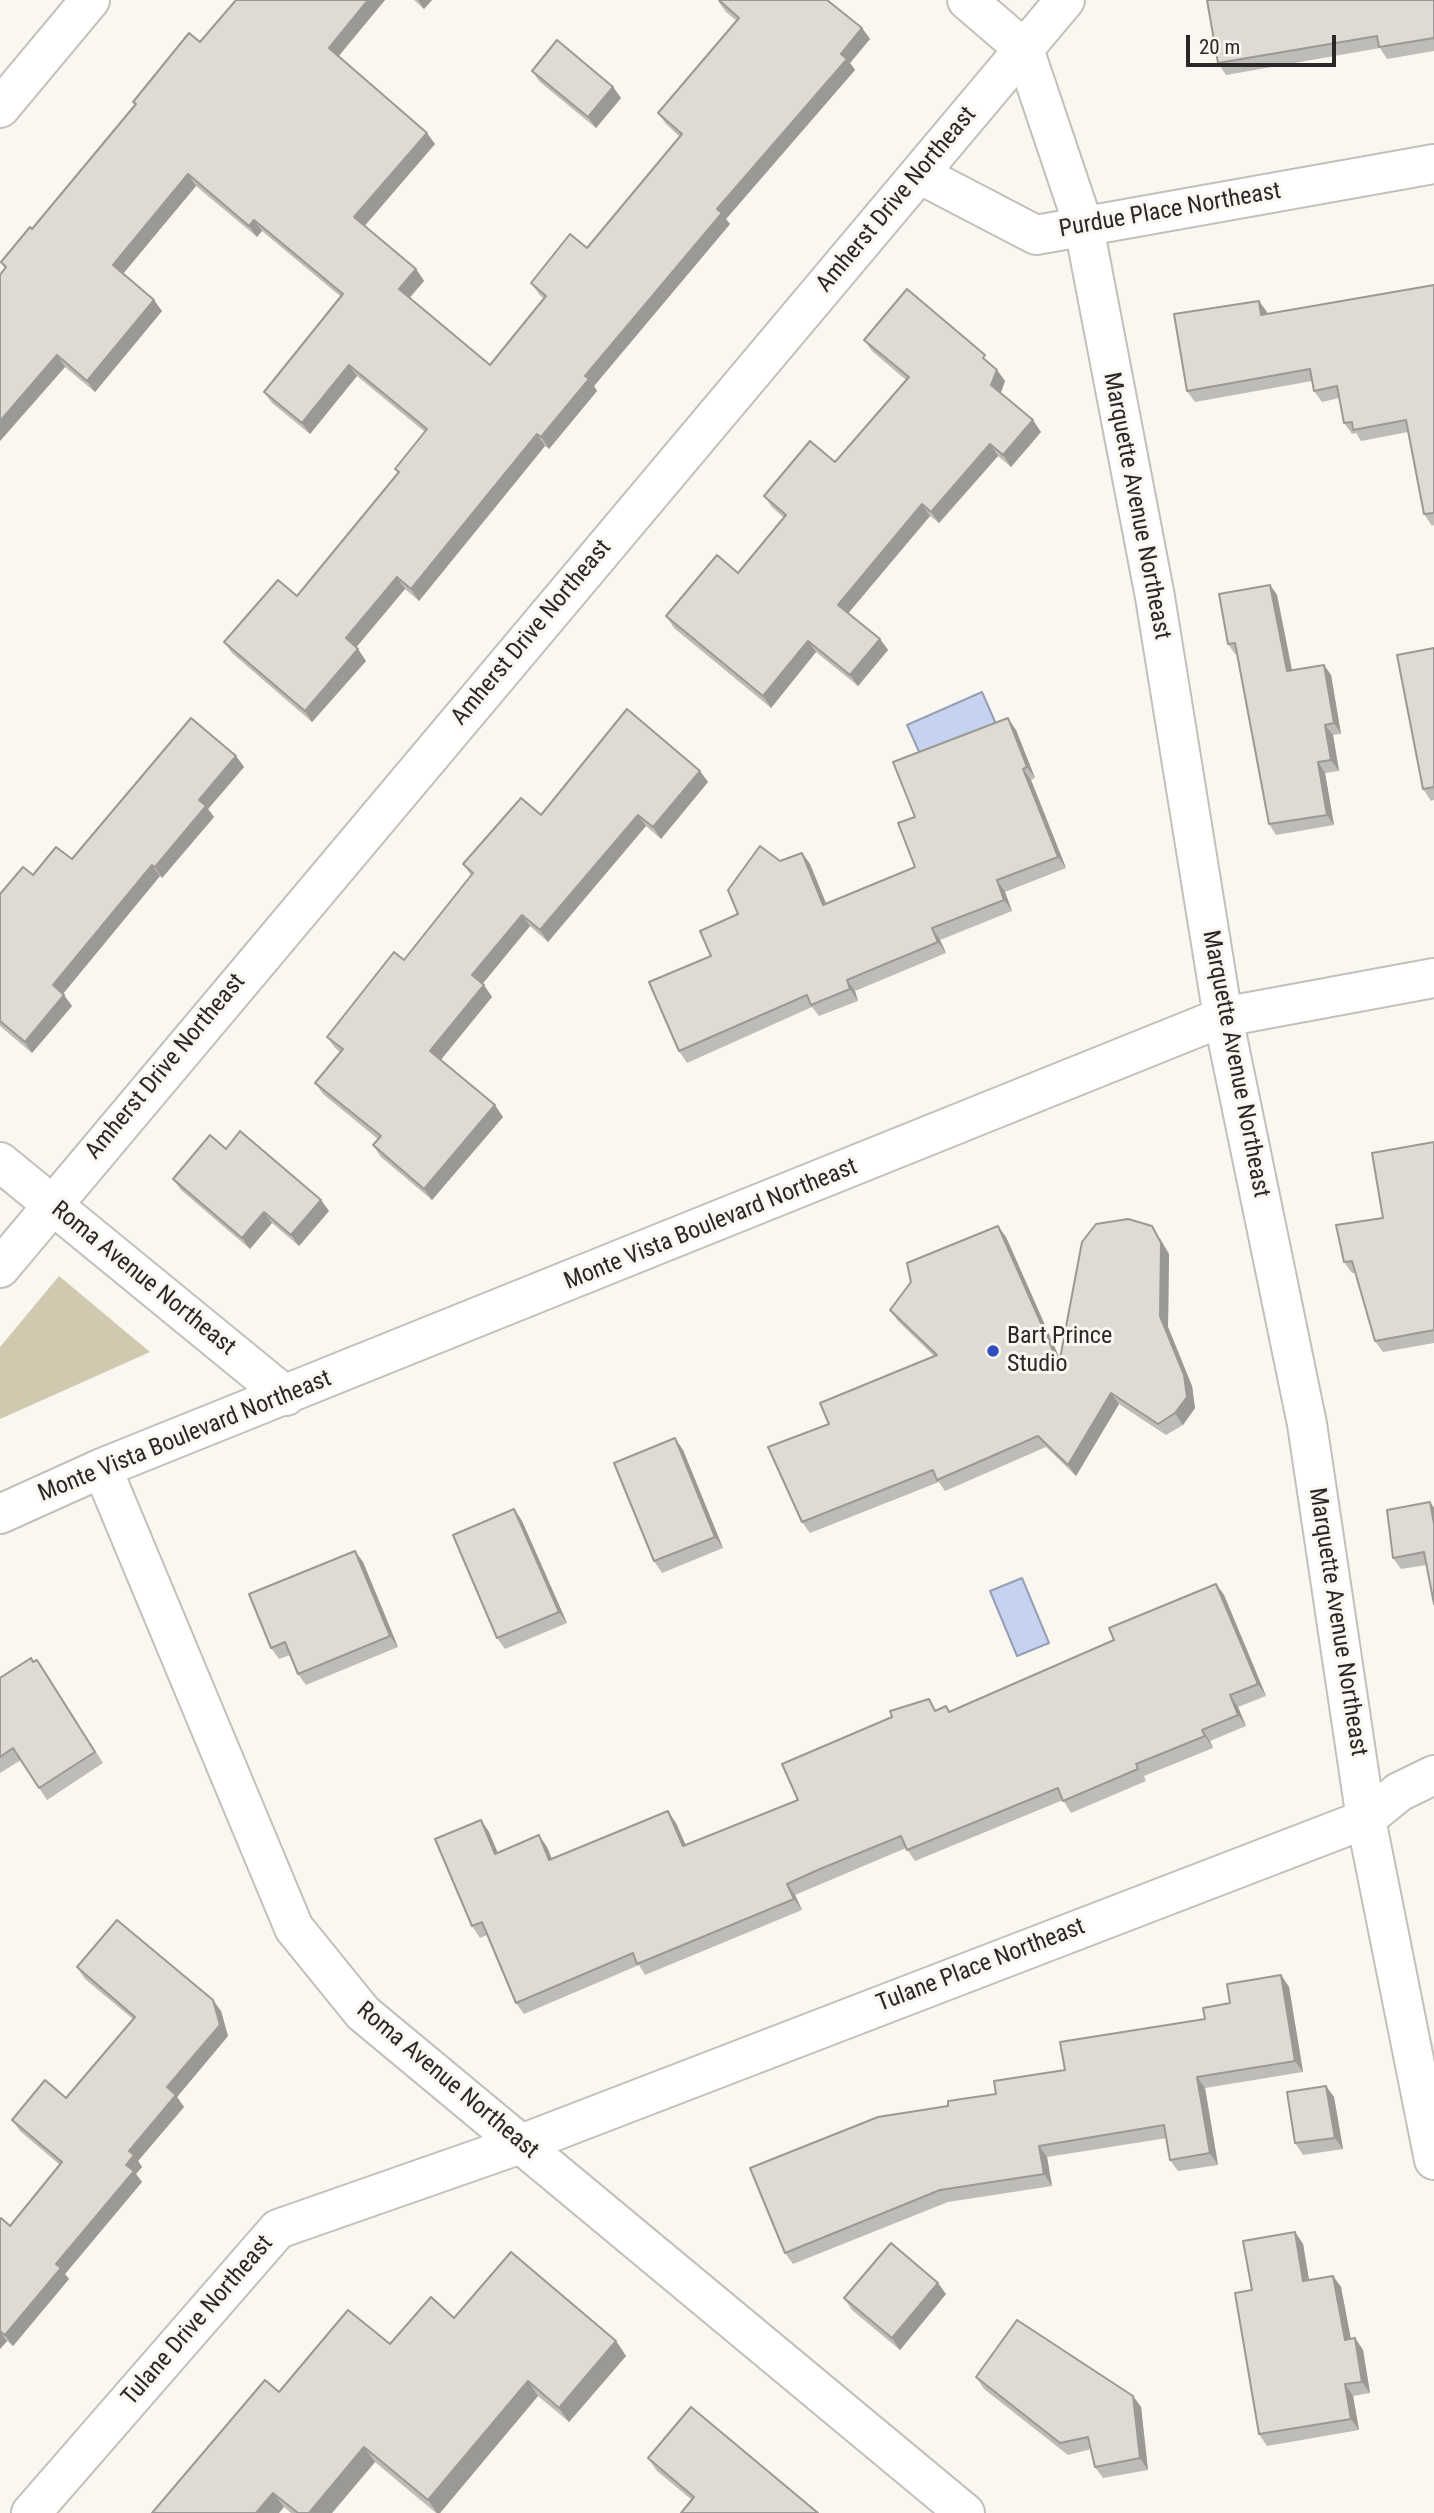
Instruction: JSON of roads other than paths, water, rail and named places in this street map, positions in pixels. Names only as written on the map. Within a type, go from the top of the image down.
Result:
[{"type":"street","points":[[0,108],[90,0]]},
{"type":"street","points":[[967,0],[1024,49]]},
{"type":"street","name":"Amherst Drive Northeast","points":[[0,1268],[1065,0]]},
{"type":"street","name":"Marquette Avenue Northeast","points":[[1024,49],[1084,227],[1155,597],[1223,1017],[1307,1424],[1366,1818],[1434,2160]]},
{"type":"street","name":"Purdue Place Northeast","points":[[919,174],[1036,235],[1434,164]]},
{"type":"street","name":"Monte Vista Boulevard Northeast","points":[[0,1514],[102,1468],[1223,1017],[1434,978]]},
{"type":"street","name":"Roma Avenue Northeast","points":[[0,1162],[286,1396]]},
{"type":"street","name":"Roma Avenue Northeast","points":[[102,1468],[294,1928],[363,2013],[965,2513]]},
{"type":"street","name":"Tulane Place Northeast","points":[[521,2144],[1366,1818],[1399,1792],[1434,1775]]},
{"type":"street","name":"Tulane Drive Northeast","points":[[31,2513],[278,2229],[521,2144]]},
{"type":"water","points":[[982,692],[996,724],[921,756],[907,725]]},
{"type":"water","points":[[1022,1578],[1049,1643],[1017,1656],[990,1591]]},
{"type":"place","name":"Bart Prince Studio","points":[[993,1351]]}]
